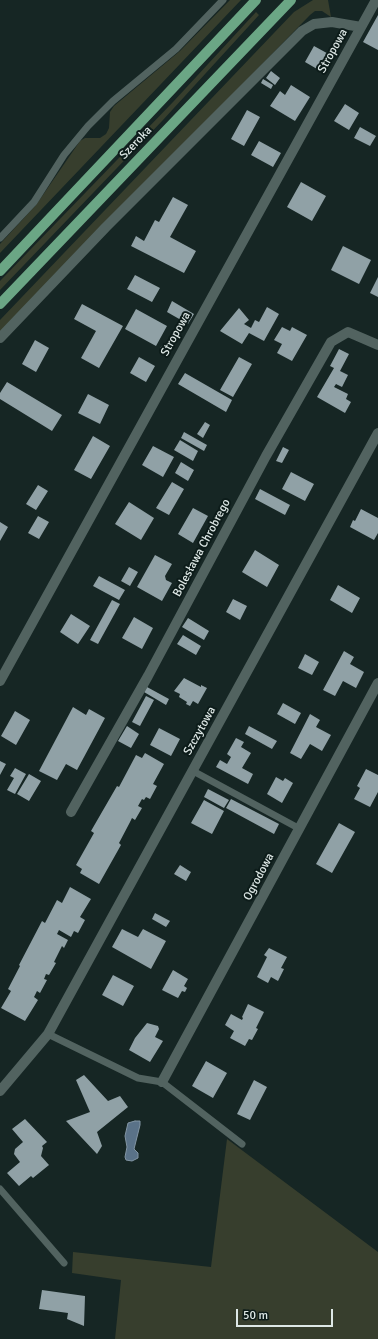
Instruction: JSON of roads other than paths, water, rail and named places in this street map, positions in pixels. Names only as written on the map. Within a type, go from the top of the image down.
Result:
[{"type":"main road","name":"Szeroka","points":[[0,271],[256,0]]},
{"type":"main road","name":"Szeroka","points":[[0,304],[291,0]]},
{"type":"street","name":"Stropowa","points":[[0,681],[376,0]]},
{"type":"street","points":[[0,338],[106,227],[296,36],[309,26],[321,23],[343,23],[361,27]]},
{"type":"street","name":"Bolesława Chrobrego","points":[[70,812],[148,676],[266,456],[331,342],[348,332],[378,345]]},
{"type":"street","name":"Szczytowa","points":[[0,1091],[46,1037],[378,433]]},
{"type":"street","name":"Ogrodowa","points":[[162,1082],[378,683]]},
{"type":"lane","points":[[0,238],[34,202],[64,155],[88,126],[113,101],[176,49],[223,0]]},
{"type":"lane","points":[[193,771],[300,829]]},
{"type":"lane","points":[[46,1037],[138,1078],[162,1082],[242,1144]]},
{"type":"lane","points":[[0,1189],[64,1263]]},
{"type":"water","points":[[140,1121],[134,1149],[138,1153],[138,1158],[132,1161],[126,1160],[125,1157],[127,1147],[125,1136],[128,1123]]}]
